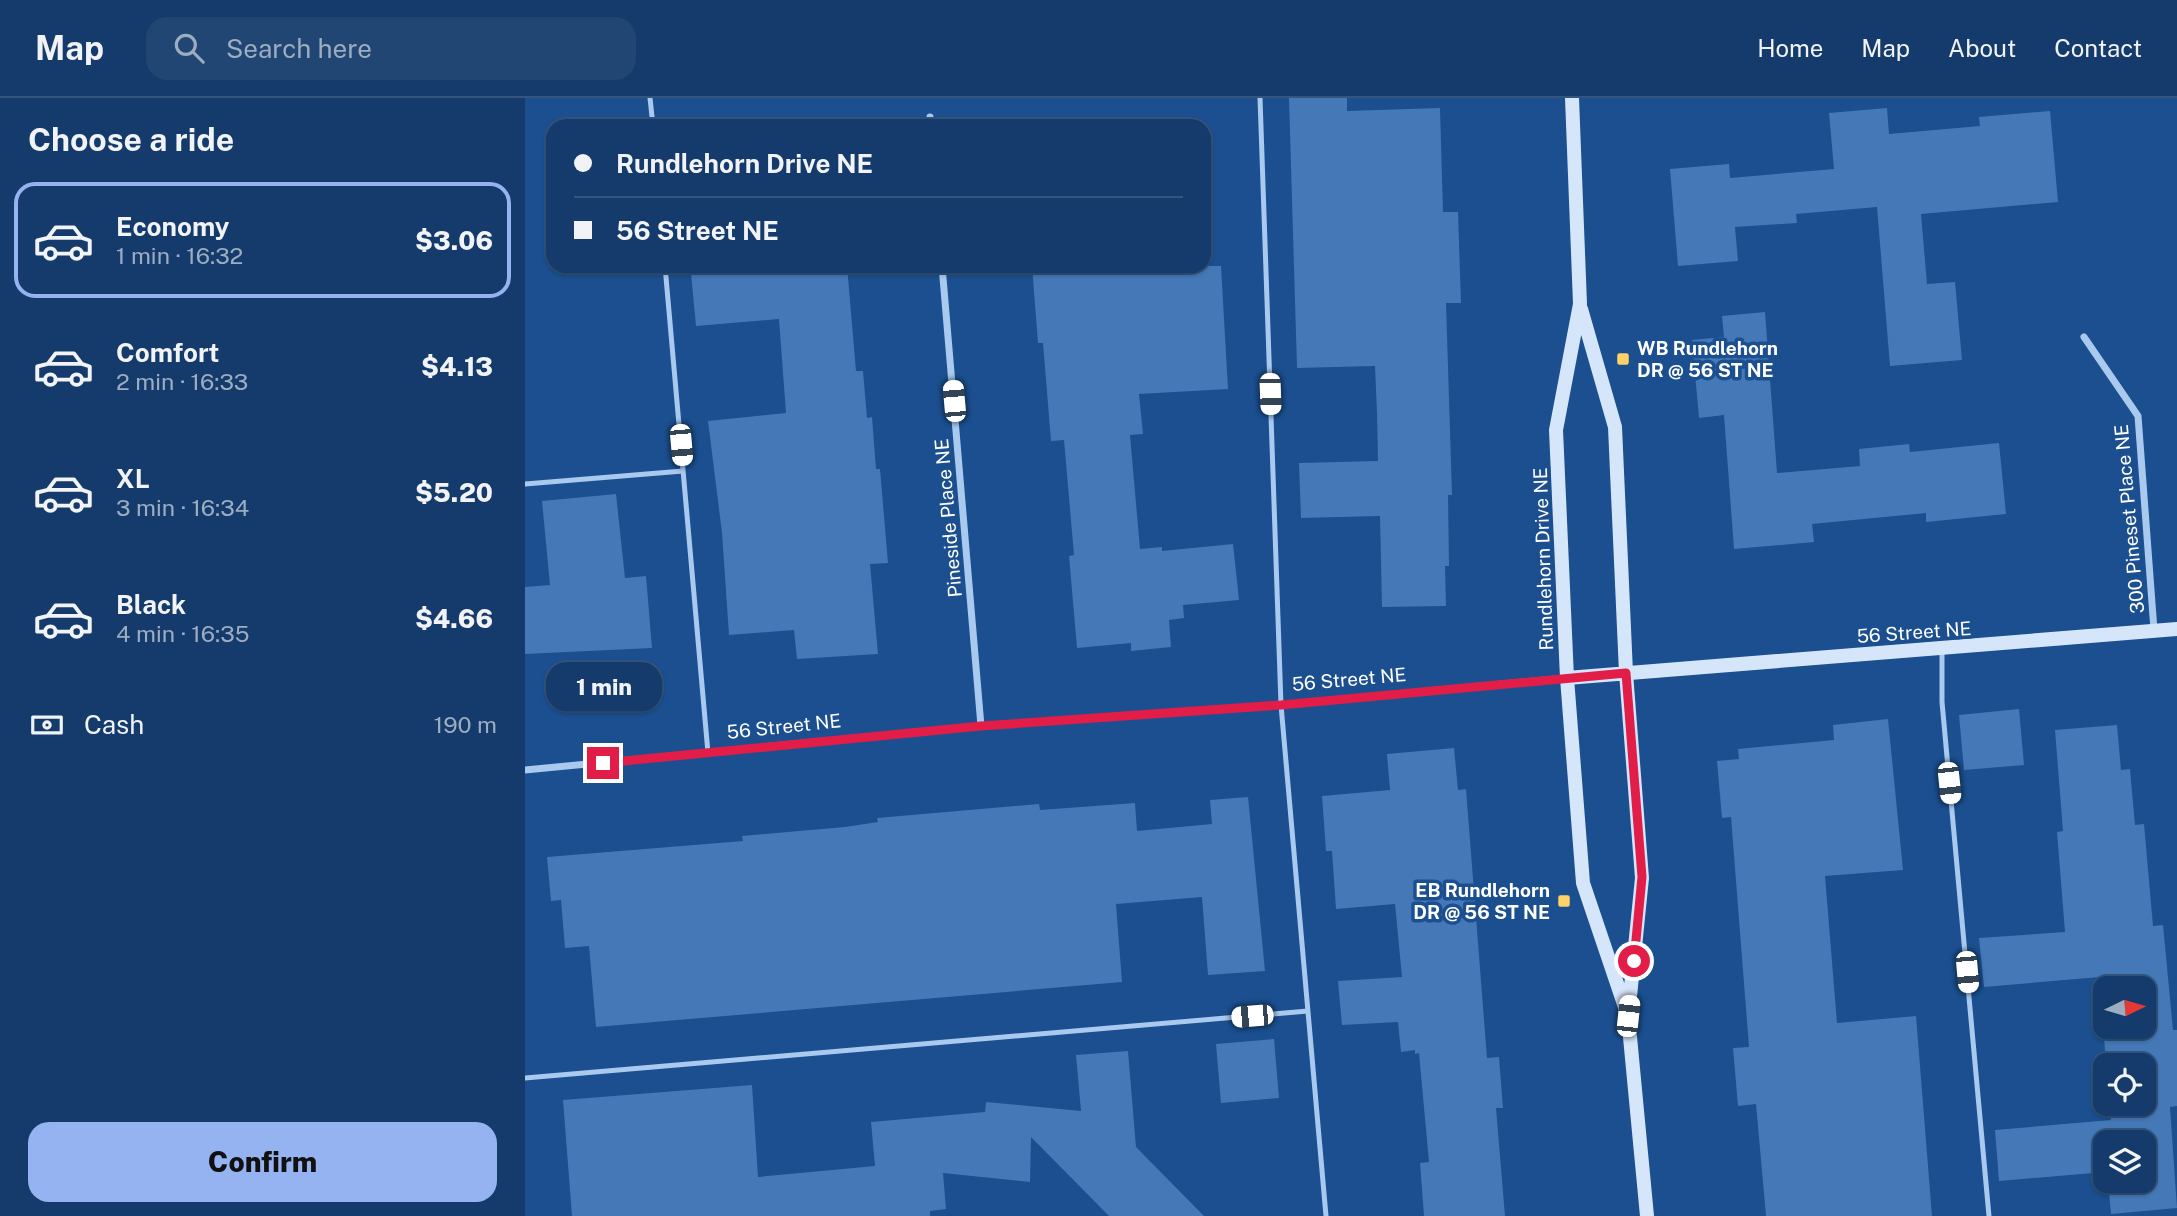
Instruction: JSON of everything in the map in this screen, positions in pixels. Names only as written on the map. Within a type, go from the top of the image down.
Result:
[{"type":"street","name":"Rundlehorn Drive NE","points":[[1572,98],[1580,304],[1556,430],[1567,678],[1583,883],[1628,1016]]},
{"type":"street","name":"Pineside Place NE","points":[[943,273],[981,726]]},
{"type":"street","name":"Rundlehorn Drive NE","points":[[1580,304],[1615,427],[1626,673],[1642,877],[1628,1016],[1647,1216]]},
{"type":"street","name":"300 Pineset Place NE","points":[[2084,337],[2138,416],[2154,631]]},
{"type":"street","name":"56 Street NE","points":[[525,771],[981,726],[1281,705],[1567,678],[1942,650],[2177,629]]},
{"type":"lane","points":[[650,98],[652,119]]},
{"type":"lane","points":[[1260,98],[1281,705],[1326,1216]]},
{"type":"lane","points":[[666,273],[708,753]]},
{"type":"lane","points":[[525,484],[683,471]]},
{"type":"lane","points":[[1942,650],[1942,702],[1989,1216]]},
{"type":"lane","points":[[525,1078],[1308,1011]]},
{"type":"building","points":[[1289,98],[1347,98],[1347,111],[1440,108],[1443,212],[1458,212],[1461,303],[1446,303],[1452,495],[1448,495],[1449,566],[1445,566],[1446,606],[1382,607],[1380,516],[1301,518],[1299,463],[1378,461],[1377,413],[1375,366],[1297,368]]},
{"type":"building","points":[[1887,108],[1889,134],[1980,126],[1979,117],[2050,111],[2058,202],[1921,214],[1927,284],[1955,282],[1962,360],[1890,366],[1877,207],[1796,214],[1797,223],[1735,227],[1738,261],[1678,266],[1670,169],[1729,164],[1730,178],[1834,169],[1829,113]]},
{"type":"building","points":[[1211,266],[1221,266],[1228,389],[1139,394],[1143,434],[1130,435],[1140,549],[1162,547],[1162,551],[1233,544],[1239,600],[1183,605],[1184,618],[1169,620],[1171,647],[1131,651],[1131,643],[1077,648],[1069,556],[1074,555],[1064,440],[1051,441],[1043,343],[1038,343],[1033,273],[1211,273]]},
{"type":"building","points":[[691,273],[848,273],[856,371],[863,371],[867,418],[872,417],[876,469],[880,469],[888,563],[870,564],[878,654],[797,659],[794,630],[729,635],[722,533],[708,421],[786,413],[779,319],[696,326]]},
{"type":"building","points":[[1765,312],[1777,473],[1860,466],[1859,449],[1909,444],[1910,452],[1999,443],[2006,514],[1926,522],[1926,513],[1812,524],[1814,542],[1734,549],[1724,415],[1699,418],[1692,340],[1724,337],[1722,316]]},
{"type":"building","points":[[616,494],[625,578],[646,576],[652,648],[525,654],[525,587],[550,585],[542,501]]},
{"type":"building","points":[[2019,709],[2024,765],[1964,770],[1959,715]]},
{"type":"building","points":[[1888,719],[1903,870],[1825,876],[1837,1023],[1916,1016],[1932,1216],[1766,1216],[1756,1104],[1738,1106],[1733,1048],[1749,1047],[1731,817],[1722,818],[1717,761],[1739,759],[1738,749],[1834,740],[1833,725]]},
{"type":"building","points":[[2117,725],[2121,770],[2130,769],[2135,825],[2144,824],[2153,926],[2163,925],[2173,1030],[2177,1030],[2177,1106],[2170,1107],[2177,1208],[2111,1214],[2109,1193],[2156,1193],[2156,1130],[2093,1130],[2093,1173],[1999,1181],[1995,1130],[2111,1120],[2110,1116],[2156,1116],[2156,1053],[2105,1053],[2104,1040],[2156,1040],[2156,976],[2093,976],[1984,987],[1979,938],[2065,932],[2057,832],[2063,831],[2055,730]]},
{"type":"building","points":[[1454,748],[1458,790],[1466,789],[1487,1058],[1499,1057],[1503,1108],[1496,1108],[1505,1216],[1424,1216],[1420,1163],[1429,1162],[1419,1053],[1415,1054],[1415,1050],[1401,1052],[1398,1022],[1342,1025],[1338,981],[1402,977],[1395,904],[1336,909],[1332,851],[1326,851],[1322,796],[1390,790],[1387,754]]},
{"type":"building","points":[[1248,797],[1265,971],[1208,975],[1202,897],[1116,904],[1122,982],[596,1027],[589,946],[565,948],[561,900],[551,901],[547,857],[743,841],[742,836],[845,827],[878,822],[877,818],[1039,804],[1040,810],[1135,803],[1137,831],[1212,824],[1210,800]]},
{"type":"building","points":[[1274,1039],[1279,1098],[1221,1103],[1216,1044]]},
{"type":"building","points":[[1128,1051],[1136,1147],[1204,1216],[1109,1216],[1031,1137],[1030,1182],[943,1173],[946,1209],[930,1211],[930,1216],[572,1216],[563,1100],[752,1085],[758,1177],[875,1166],[871,1122],[985,1112],[986,1102],[1081,1111],[1076,1055]]},
{"type":"place","name":"WB Rundlehorn DR @ 56 ST NE","points":[[1623,359]]},
{"type":"place","name":"EB Rundlehorn DR @ 56 ST NE","points":[[1564,901]]},
{"type":"route","points":[[603,763],[981,726],[1281,705],[1626,673],[1642,877],[1634,961]]}]
